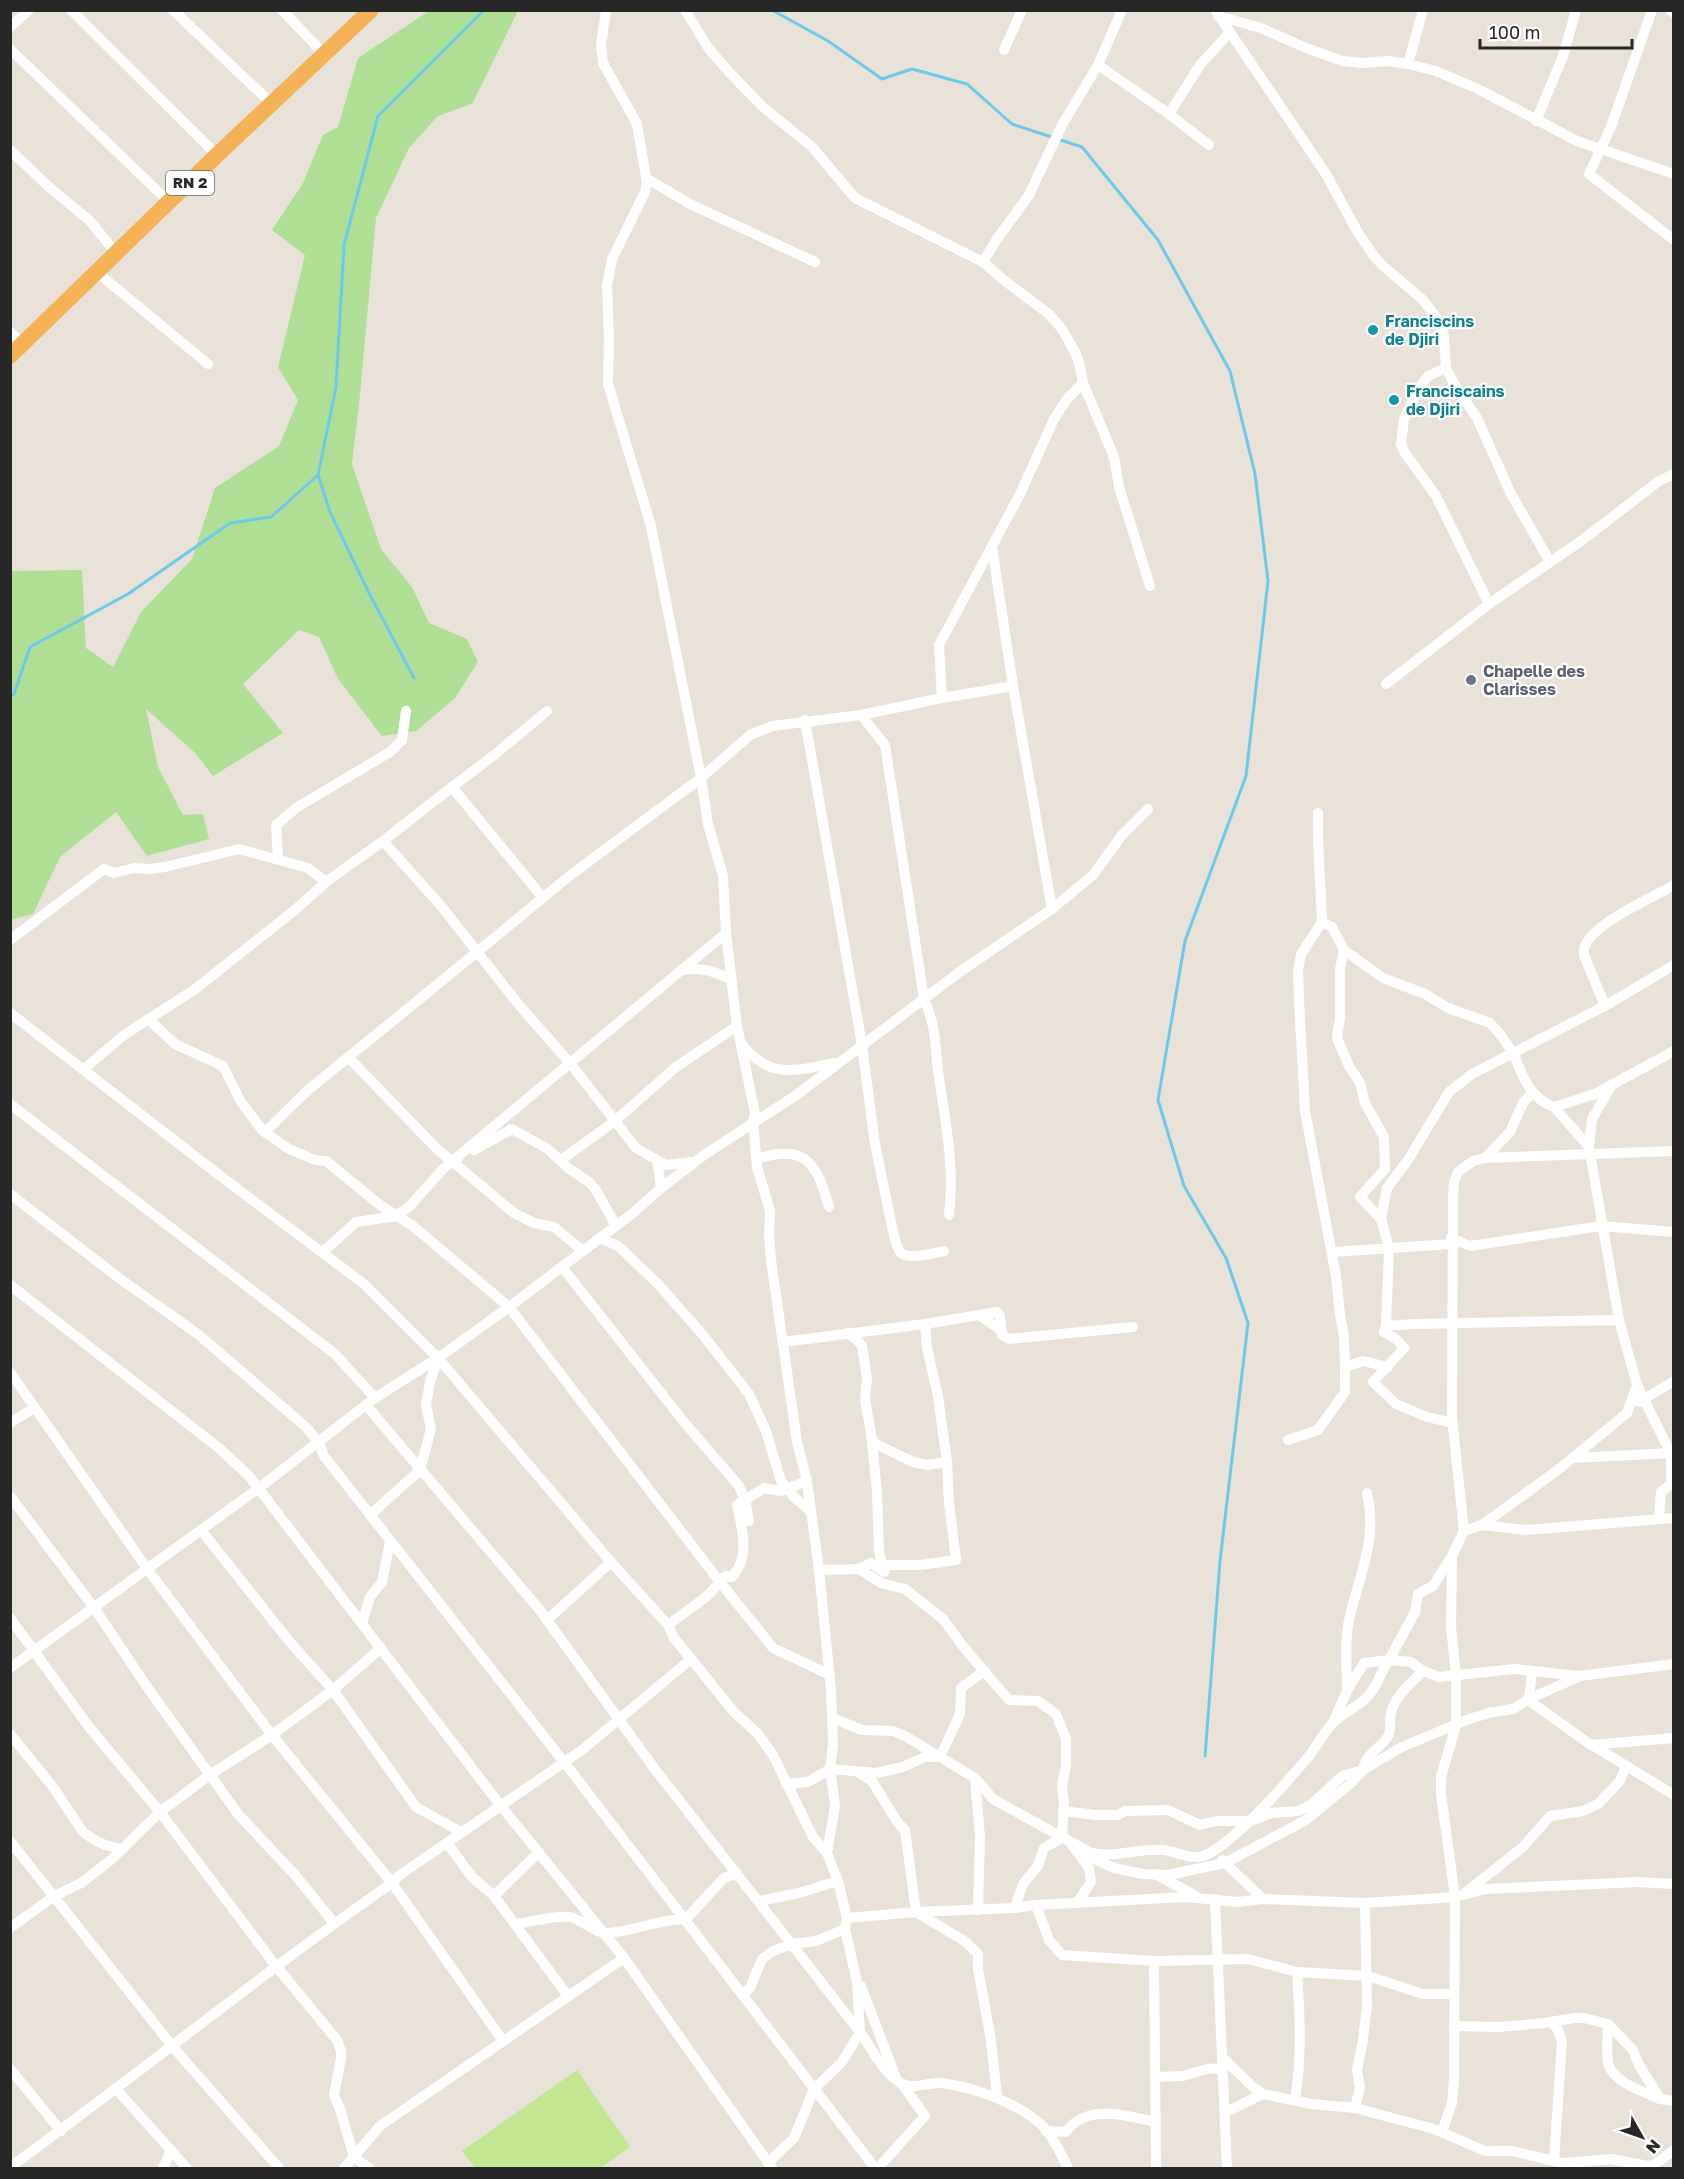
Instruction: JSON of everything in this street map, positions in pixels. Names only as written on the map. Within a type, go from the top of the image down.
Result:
[{"type":"highway","name":"RN 2","points":[[10,356],[371,10]]},
{"type":"street","points":[[10,27],[29,10]]},
{"type":"street","points":[[70,10],[218,155]]},
{"type":"street","points":[[173,10],[272,104]]},
{"type":"street","points":[[282,10],[324,54]]},
{"type":"street","points":[[606,10],[601,45],[603,63],[638,124],[646,178],[645,192],[612,259],[607,286],[608,384],[651,525],[708,824],[723,876],[726,933],[737,1026],[754,1113],[756,1159],[771,1211],[769,1236],[771,1260],[797,1442],[807,1480],[819,1570],[830,1675],[833,1744],[830,1769],[835,1806],[827,1853]]},
{"type":"street","points":[[685,10],[702,40],[730,73],[762,106],[812,147],[855,198],[983,262],[1050,315],[1062,329],[1076,354],[1083,383],[1114,457],[1119,487],[1150,586]]},
{"type":"street","points":[[1004,50],[1022,10]]},
{"type":"street","points":[[983,262],[1029,195],[1062,125],[1098,65],[1122,10]]},
{"type":"street","points":[[1408,64],[1423,10]]},
{"type":"street","points":[[1536,121],[1563,56],[1576,10]]},
{"type":"street","points":[[1652,10],[1601,150],[1590,169],[1590,176],[1674,240]]},
{"type":"street","points":[[1217,13],[1261,28],[1306,48],[1344,60],[1408,64],[1436,71],[1577,141],[1674,174]]},
{"type":"street","points":[[1217,13],[1326,174],[1374,256],[1422,299],[1440,322],[1444,337],[1446,368],[1477,418],[1511,494],[1550,562]]},
{"type":"street","points":[[1169,114],[1200,65],[1229,33]]},
{"type":"street","points":[[10,49],[170,203]]},
{"type":"street","points":[[1098,65],[1209,145]]},
{"type":"street","points":[[10,150],[89,220],[117,254]]},
{"type":"street","points":[[646,178],[690,204],[815,262]]},
{"type":"street","points":[[98,273],[208,364]]},
{"type":"street","points":[[10,332],[24,344]]},
{"type":"street","points":[[1446,368],[1428,376],[1417,391],[1404,419],[1401,444],[1436,496],[1489,604]]},
{"type":"street","points":[[942,698],[939,645],[1020,494],[1054,419],[1067,399],[1083,383]]},
{"type":"street","points":[[1386,684],[1489,604],[1609,521],[1659,481],[1674,474]]},
{"type":"street","points":[[992,547],[1013,686],[1052,909]]},
{"type":"street","points":[[265,1132],[308,1090],[543,898],[701,778],[750,735],[772,726],[805,720],[861,715],[1013,686]]},
{"type":"street","points":[[278,858],[276,825],[296,808],[390,752],[402,740],[406,711]]},
{"type":"street","points":[[84,1069],[124,1035],[194,990],[295,910],[326,882],[494,756],[547,711]]},
{"type":"street","points":[[861,715],[885,745],[924,999],[932,1017],[936,1036],[938,1069],[952,1172],[949,1215]]},
{"type":"street","points":[[805,720],[861,1045],[875,1144],[898,1248],[901,1254],[920,1256],[944,1251]]},
{"type":"street","points":[[452,787],[543,898]]},
{"type":"street","points":[[10,1668],[259,1488],[375,1398],[438,1358],[508,1307],[616,1226],[695,1162],[795,1096],[961,971],[1052,909],[1093,875],[1122,836],[1148,809]]},
{"type":"street","points":[[1288,1440],[1318,1430],[1345,1392],[1344,1337],[1332,1252],[1305,1111],[1299,1001],[1298,971],[1301,954],[1322,922],[1317,839],[1318,813]]},
{"type":"street","points":[[383,840],[442,907],[519,1005],[570,1063],[636,1148],[666,1165],[695,1162]]},
{"type":"street","points":[[10,940],[104,869],[114,873],[134,868],[165,867],[222,851],[239,849],[308,868],[326,882]]},
{"type":"street","points":[[1605,1006],[1584,955],[1583,949],[1586,943],[1600,926],[1674,885]]},
{"type":"street","points":[[1322,922],[1332,927],[1344,950],[1383,978],[1425,994],[1448,1008],[1490,1023],[1513,1053],[1532,1093],[1554,1107],[1589,1150]]},
{"type":"street","points":[[324,1252],[356,1222],[396,1216],[409,1207],[443,1169],[726,933]]},
{"type":"street","points":[[1344,950],[1340,969],[1340,1017],[1337,1038],[1349,1066],[1360,1083],[1365,1104],[1384,1137],[1385,1169],[1360,1197],[1381,1219]]},
{"type":"street","points":[[1453,1423],[1427,1417],[1396,1404],[1373,1382],[1404,1348],[1396,1339],[1384,1332],[1389,1248],[1381,1219],[1387,1188],[1408,1160],[1449,1092],[1472,1074],[1605,1006],[1674,965]]},
{"type":"street","points":[[682,970],[699,968],[716,971],[732,980]]},
{"type":"street","points":[[10,1012],[364,1284],[438,1358],[611,1562],[668,1625],[674,1638],[734,1712],[758,1734],[773,1755],[813,1837],[827,1853],[838,1881],[855,1971],[860,2032],[842,2062],[814,2089],[794,2138],[771,2166],[624,1958],[501,1806],[240,1465],[10,1286]]},
{"type":"street","points":[[148,1019],[176,1044],[222,1066],[241,1102],[265,1132],[289,1149],[315,1160],[326,1161],[352,1184],[413,1227],[508,1307],[773,1648],[830,1675]]},
{"type":"street","points":[[561,1160],[615,1121],[676,1067],[737,1026]]},
{"type":"street","points":[[740,1040],[759,1062],[780,1070],[788,1071],[838,1062]]},
{"type":"street","points":[[1554,1107],[1595,1094],[1674,1051]]},
{"type":"street","points":[[349,1058],[438,1149],[514,1213],[534,1223],[554,1227],[583,1251]]},
{"type":"street","points":[[1612,1084],[1592,1119],[1589,1150],[1619,1320],[1637,1385],[1672,1454],[1671,1484],[1661,1492],[1659,1519]]},
{"type":"street","points":[[1485,1158],[1510,1132],[1522,1103],[1532,1093]]},
{"type":"street","points":[[10,1104],[335,1354],[375,1398]]},
{"type":"street","points":[[453,1162],[512,1129],[548,1149],[568,1168],[589,1182],[616,1226]]},
{"type":"street","points":[[1333,1722],[1361,1704],[1371,1693],[1415,1612],[1418,1594],[1433,1586],[1452,1556],[1464,1531],[1453,1423],[1451,1324],[1454,1182],[1458,1172],[1473,1161],[1485,1158],[1589,1150],[1674,1151]]},
{"type":"street","points":[[756,1159],[777,1152],[787,1152],[813,1166],[822,1182],[829,1207]]},
{"type":"street","points":[[657,1160],[661,1188]]},
{"type":"street","points":[[10,1194],[118,1278],[199,1335],[307,1428],[319,1443],[324,1456],[565,1762],[877,2169],[926,2116],[899,2081],[887,2070],[759,1901],[654,1768],[547,1620],[366,1405]]},
{"type":"street","points":[[1332,1252],[1452,1241],[1470,1246],[1601,1226],[1674,1232]]},
{"type":"street","points":[[600,1238],[618,1246],[659,1285],[703,1335],[749,1394],[766,1431],[781,1481],[786,1489],[811,1512]]},
{"type":"street","points":[[562,1267],[684,1422],[740,1486],[749,1521]]},
{"type":"street","points":[[783,1342],[925,1324],[997,1312],[1000,1316],[1002,1335],[1009,1339],[1133,1327]]},
{"type":"street","points":[[1386,1326],[1619,1320]]},
{"type":"street","points":[[884,1572],[885,1565],[921,1565],[956,1560],[947,1462],[925,1324]]},
{"type":"street","points":[[847,1333],[862,1346],[867,1378],[865,1400],[877,1492],[879,1551],[884,1572]]},
{"type":"street","points":[[370,1515],[420,1470],[431,1429],[426,1405],[430,1382],[438,1358]]},
{"type":"street","points":[[1345,1367],[1363,1361],[1388,1367]]},
{"type":"street","points":[[10,1372],[148,1570],[272,1735],[392,1882],[503,2041]]},
{"type":"street","points":[[1464,1531],[1482,1525],[1524,1496],[1644,1398],[1674,1381]]},
{"type":"street","points":[[1630,1409],[1637,1385]]},
{"type":"street","points":[[10,1423],[34,1408]]},
{"type":"street","points":[[872,1442],[914,1462],[927,1465],[947,1462]]},
{"type":"street","points":[[1572,1458],[1672,1454]]},
{"type":"street","points":[[668,1625],[706,1597],[726,1576],[732,1577],[736,1572],[745,1543],[737,1505],[764,1488],[781,1491],[807,1480]]},
{"type":"street","points":[[1347,1691],[1348,1623],[1372,1533],[1371,1508],[1367,1493]]},
{"type":"street","points":[[10,1496],[94,1609],[238,1814],[295,1875],[334,1923]]},
{"type":"street","points":[[1482,1525],[1526,1530],[1674,1518]]},
{"type":"street","points":[[201,1530],[289,1641],[333,1690],[416,1807],[462,1832]]},
{"type":"street","points":[[362,1623],[370,1597],[382,1582],[390,1541]]},
{"type":"street","points":[[1442,2132],[1452,2103],[1459,1896],[1441,1777],[1455,1725],[1456,1675],[1451,1626],[1452,1556]]},
{"type":"street","points":[[547,1620],[611,1562]]},
{"type":"street","points":[[819,1570],[859,1569],[871,1563],[884,1572]]},
{"type":"street","points":[[859,1569],[881,1583],[905,1589],[943,1619],[965,1649],[1009,1700],[1038,1701],[1056,1714],[1066,1739],[1066,1765],[1062,1786],[1066,1840],[1089,1868],[1092,1882],[1077,1903]]},
{"type":"street","points":[[10,1618],[89,1727],[160,1812],[276,1966],[325,2023],[340,2045],[341,2058],[334,2095],[354,2157],[369,2169]]},
{"type":"street","points":[[10,1928],[53,1897],[81,1883],[122,1849],[160,1812],[333,1690],[381,1648]]},
{"type":"street","points":[[10,2167],[61,2131],[334,1923],[620,1721],[691,1659]]},
{"type":"street","points":[[832,1718],[862,1730],[893,1731],[905,1736],[975,1778],[993,1799],[1091,1853],[1105,1856],[1164,1850],[1192,1857],[1203,1856],[1213,1851],[1250,1821],[1310,1755],[1333,1722],[1347,1691],[1364,1663],[1389,1660],[1411,1662],[1423,1671],[1439,1677],[1515,1669],[1579,1676],[1674,1664]]},
{"type":"street","points":[[1363,1770],[1369,1756],[1387,1739],[1390,1732],[1391,1713],[1397,1699],[1423,1671]]},
{"type":"street","points":[[940,1757],[960,1714],[961,1688],[986,1672]]},
{"type":"street","points":[[1532,1672],[1528,1699],[1535,1707],[1591,1745],[1674,1795]]},
{"type":"street","points":[[1066,1840],[1091,1859],[1114,1868],[1155,1874],[1168,1875],[1225,1863],[1306,1820],[1363,1770],[1402,1747],[1431,1733],[1488,1713],[1513,1708],[1579,1676]]},
{"type":"street","points":[[10,1734],[53,1786],[83,1832],[93,1839],[122,1849]]},
{"type":"street","points":[[1591,1745],[1674,1738]]},
{"type":"street","points":[[786,1784],[808,1782],[830,1769],[876,1773],[909,1765],[926,1757],[940,1757]]},
{"type":"street","points":[[1459,1896],[1523,1847],[1550,1816],[1582,1811],[1598,1804],[1620,1781],[1626,1766]]},
{"type":"street","points":[[1063,1811],[1118,1815],[1125,1811],[1168,1810],[1200,1825],[1216,1821],[1250,1821],[1272,1813],[1298,1811],[1311,1805],[1342,1776],[1363,1770]]},
{"type":"street","points":[[857,1771],[872,1781],[898,1823],[905,1830],[916,1912]]},
{"type":"street","points":[[975,1778],[980,1837],[978,1910]]},
{"type":"street","points":[[1015,1908],[1023,1884],[1038,1866],[1044,1848],[1066,1840]]},
{"type":"street","points":[[10,1841],[172,2047],[279,2169]]},
{"type":"street","points":[[447,1843],[472,1877],[494,1896],[568,1996]]},
{"type":"street","points":[[1213,1851],[1263,1899]]},
{"type":"street","points":[[494,1896],[539,1852]]},
{"type":"street","points":[[515,1924],[547,1918],[570,1917],[605,1933],[673,1919],[686,1919],[724,1878],[737,1873]]},
{"type":"street","points":[[1155,1874],[1199,1898]]},
{"type":"street","points":[[759,1901],[799,1893],[838,1881]]},
{"type":"street","points":[[743,1995],[750,1988],[762,1959],[773,1951],[792,1944],[816,1941],[846,1924],[916,1912],[1199,1898],[1238,1902],[1263,1899],[1365,1903],[1459,1896],[1486,1889],[1638,1882],[1674,1884]]},
{"type":"street","points":[[1215,1899],[1227,2169]]},
{"type":"street","points":[[1355,2108],[1360,2087],[1357,2070],[1365,2029],[1368,1976],[1365,1903]]},
{"type":"street","points":[[1036,1905],[1049,1940],[1062,1955],[1154,1961],[1248,1959],[1297,1972],[1368,1976],[1424,1994],[1454,1994]]},
{"type":"street","points":[[916,1912],[966,1942],[978,1954],[978,1969],[991,2040],[997,2097]]},
{"type":"street","points":[[344,2169],[380,2126],[624,1958]]},
{"type":"street","points":[[1154,1961],[1156,2169]]},
{"type":"street","points":[[855,1971],[899,2081],[912,2087],[929,2083],[943,2084],[997,2097],[1023,2111],[1047,2131],[1068,2169]]},
{"type":"street","points":[[1295,2100],[1300,2046],[1297,1972]]},
{"type":"street","points":[[1454,2026],[1499,2027],[1574,2018],[1608,2024],[1632,2050],[1660,2099]]},
{"type":"street","points":[[1550,2022],[1557,2028],[1562,2041],[1554,2161]]},
{"type":"street","points":[[1608,2024],[1608,2062],[1611,2070],[1638,2089],[1660,2099],[1674,2101]]},
{"type":"street","points":[[1155,2077],[1183,2076],[1224,2063]]},
{"type":"street","points":[[1224,2063],[1263,2094],[1311,2104],[1355,2108],[1442,2132],[1485,2151],[1512,2151],[1563,2163],[1611,2159],[1648,2166],[1654,2165],[1674,2150]]},
{"type":"street","points":[[10,2069],[61,2131]]},
{"type":"street","points":[[116,2089],[187,2169]]},
{"type":"street","points":[[1226,2112],[1263,2094]]},
{"type":"street","points":[[1047,2131],[1066,2132],[1077,2121],[1094,2115],[1115,2114],[1156,2122]]},
{"type":"street","points":[[163,2169],[171,2151]]},
{"type":"green space","points":[[429,11],[518,11],[472,104],[438,116],[409,148],[376,218],[352,464],[381,549],[412,587],[429,623],[467,639],[478,662],[455,698],[416,731],[382,736],[338,679],[319,637],[299,630],[243,684],[283,733],[213,776],[195,753],[146,709],[158,767],[183,815],[203,814],[209,839],[147,856],[116,812],[60,857],[33,914],[11,920],[11,571],[82,570],[86,648],[113,667],[141,612],[192,559],[215,488],[279,446],[298,400],[278,367],[305,255],[272,230],[303,183],[323,135],[338,127],[358,58]]},
{"type":"green space","points":[[577,2070],[630,2147],[600,2168],[475,2168],[462,2151]]},
{"type":"waterway","points":[[414,678],[330,512],[318,475],[336,387],[344,245],[378,116],[484,10]]},
{"type":"waterway","points":[[772,10],[828,41],[882,79],[912,69],[967,84],[1012,124],[1082,147],[1158,240],[1230,371],[1255,474],[1268,581],[1246,776],[1185,941],[1158,1100],[1184,1186],[1226,1258],[1248,1323],[1220,1561],[1205,1756]]},
{"type":"waterway","points":[[10,697],[14,694],[30,647],[128,594],[230,523],[271,517],[318,475]]},
{"type":"place","name":"Franciscins de Djiri","points":[[1373,330]]},
{"type":"place","name":"Franciscains de Djiri","points":[[1394,400]]},
{"type":"place","name":"Chapelle des Clarisses","points":[[1471,680]]}]
